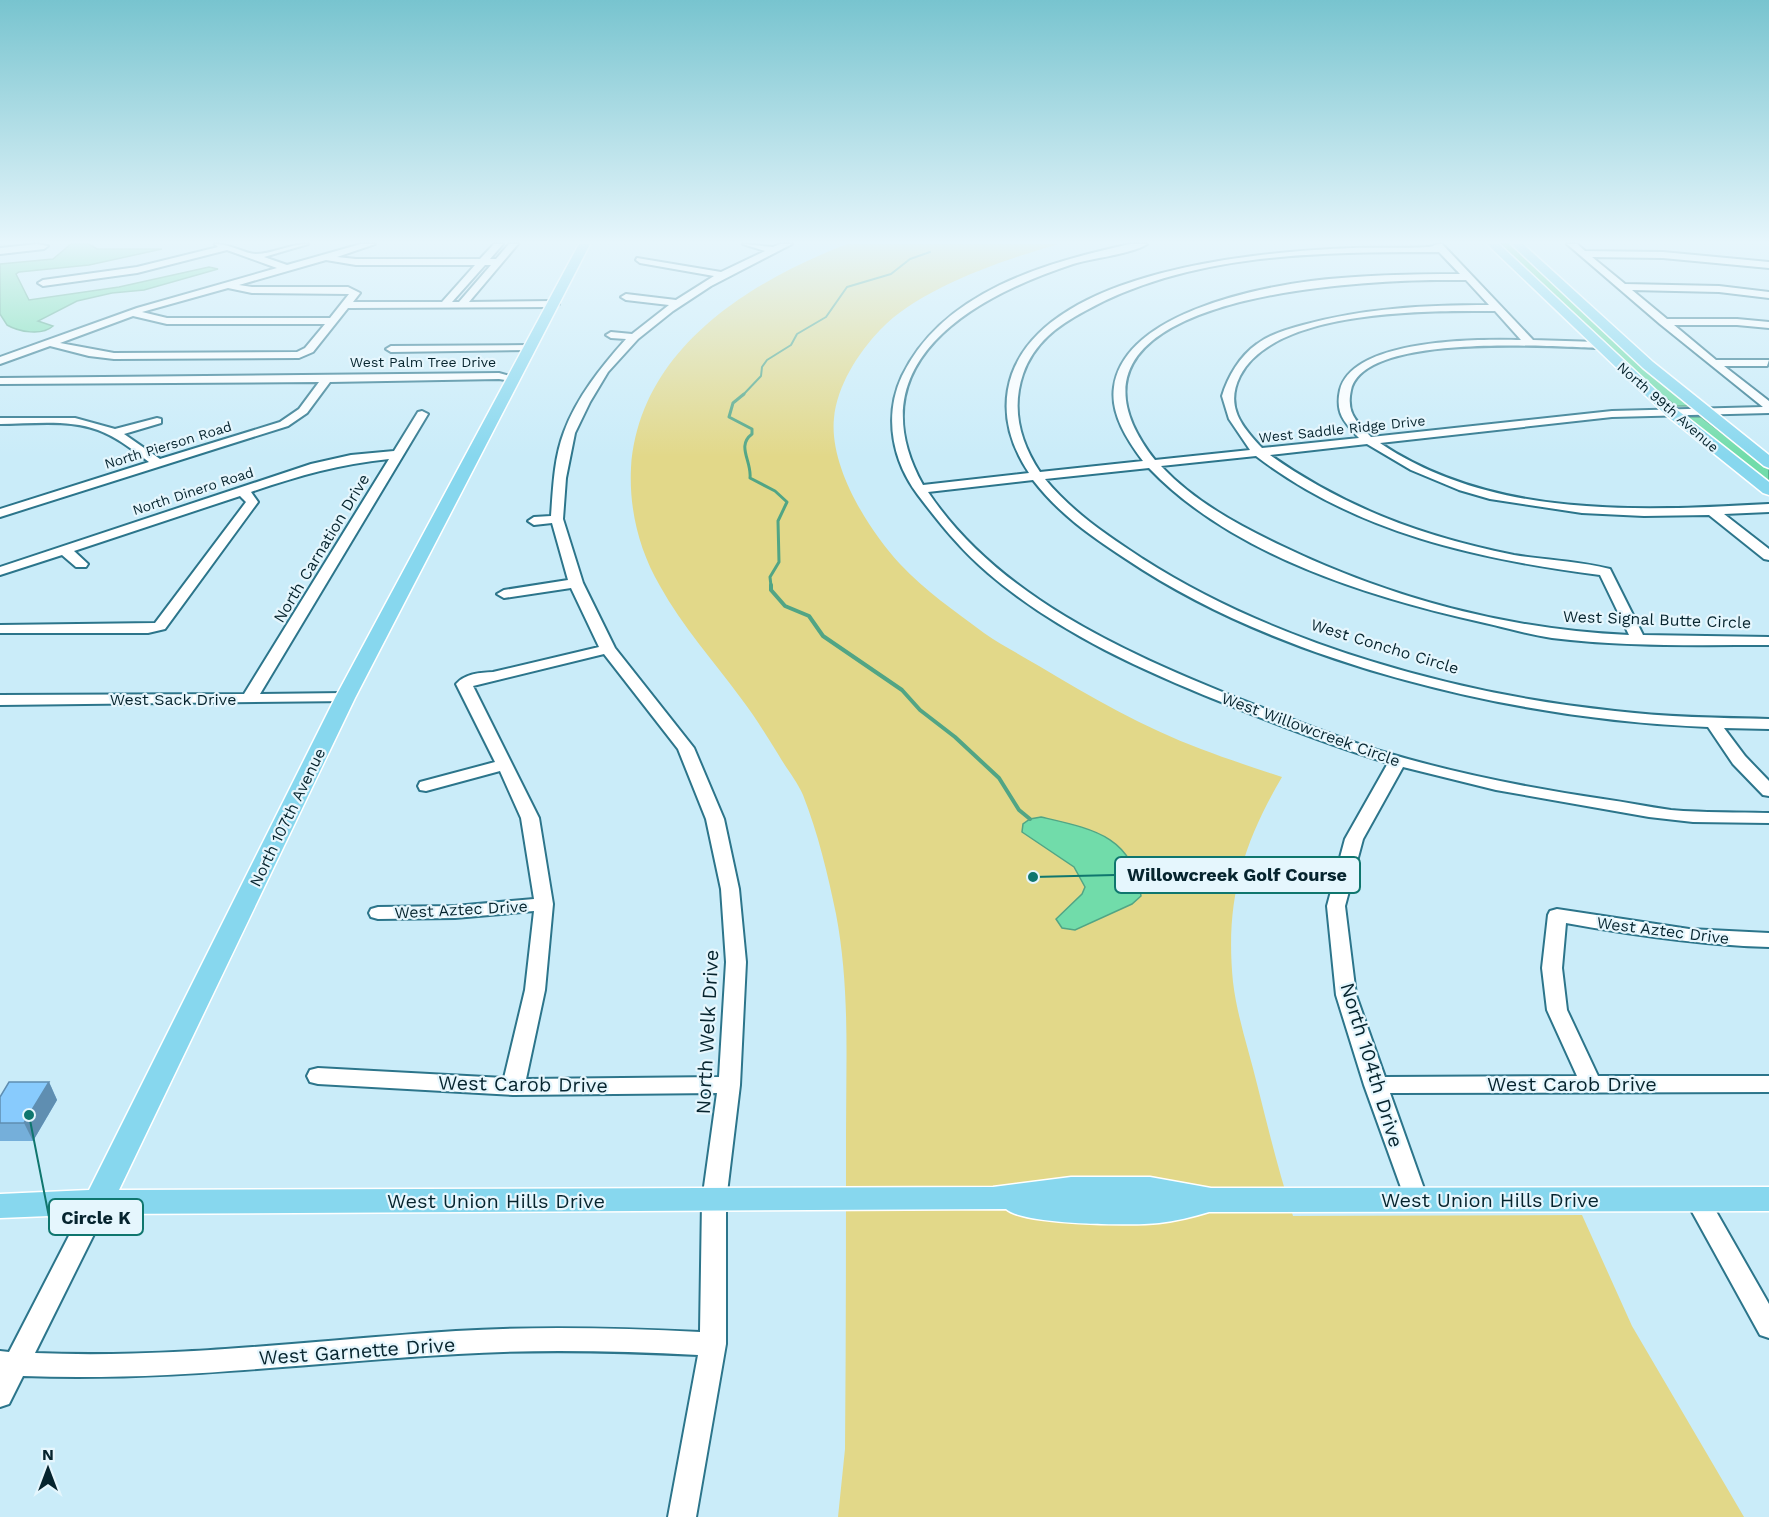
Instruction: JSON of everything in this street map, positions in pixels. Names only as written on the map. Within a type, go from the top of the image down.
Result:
[{"type":"main road","name":"North 107th Avenue","points":[[98,1202],[345,698],[512,378],[548,315]]},
{"type":"main road","name":"North 99th Avenue","points":[[1566,315],[1671,412],[1769,490]]},
{"type":"main road","name":"North 99th Avenue","points":[[1593,315],[1702,411],[1769,463]]},
{"type":"main road","name":"West Union Hills Drive","points":[[0,1206],[98,1202],[993,1199],[1073,1211],[1158,1211],[1211,1200],[1769,1199]]},
{"type":"street","points":[[3,358],[127,315]]},
{"type":"street","points":[[140,315],[167,321],[333,321]]},
{"type":"street","points":[[48,343],[89,353],[114,356],[303,354],[309,350],[338,315]]},
{"type":"street","name":"North Welk Drive","points":[[662,315],[634,338],[604,370],[584,402],[569,433],[560,478],[557,519],[576,583],[608,649],[686,748],[715,819],[730,889],[736,962],[729,1085],[714,1201],[713,1344],[682,1517]]},
{"type":"street","name":"West Willowcreek Circle","points":[[957,315],[930,338],[916,356],[905,377],[898,399],[895,427],[904,461],[918,489],[956,538],[1008,582],[1073,627],[1150,667],[1276,720],[1398,761],[1536,793],[1670,814],[1769,818]]},
{"type":"street","name":"West Concho Circle","points":[[1072,315],[1048,330],[1029,348],[1011,390],[1010,411],[1014,431],[1038,477],[1067,511],[1146,567],[1214,605],[1283,633],[1383,668],[1483,694],[1593,713],[1713,723],[1769,724]]},
{"type":"street","name":"West Signal Butte Circle","points":[[1197,315],[1164,329],[1130,360],[1124,369],[1119,386],[1120,407],[1128,434],[1152,464],[1196,503],[1257,538],[1346,580],[1425,605],[1557,634],[1638,639],[1769,641]]},
{"type":"street","points":[[1362,315],[1322,322],[1265,343],[1237,369],[1227,396],[1233,416],[1243,433],[1259,452],[1317,492],[1388,524],[1446,543],[1534,564],[1605,572],[1638,639]]},
{"type":"street","points":[[1504,315],[1531,344]]},
{"type":"street","points":[[1655,315],[1769,408]]},
{"type":"street","points":[[1664,322],[1737,322],[1769,325]]},
{"type":"street","points":[[611,335],[634,338]]},
{"type":"street","points":[[1598,345],[1482,342],[1407,351],[1361,369],[1351,378],[1342,393],[1342,403],[1346,417],[1369,441],[1402,462],[1441,480],[1483,494],[1542,505],[1605,512],[1674,514],[1769,508]]},
{"type":"street","points":[[390,349],[530,348]]},
{"type":"street","points":[[1713,363],[1767,363]]},
{"type":"street","name":"West Palm Tree Drive","points":[[0,381],[327,379],[339,381],[486,381],[512,378]]},
{"type":"street","name":"North Pierson Road","points":[[0,513],[284,424],[303,411],[327,379]]},
{"type":"street","name":"West Saddle Ridge Drive","points":[[918,489],[1570,418],[1769,408]]},
{"type":"street","name":"North Carnation Drive","points":[[249,699],[422,414]]},
{"type":"street","points":[[0,421],[79,422],[115,433],[159,464]]},
{"type":"street","points":[[115,433],[157,421]]},
{"type":"street","name":"North Dinero Road","points":[[0,571],[341,460],[398,454]]},
{"type":"street","points":[[0,629],[147,629],[160,626],[252,502],[250,497],[242,491]]},
{"type":"street","points":[[1713,512],[1769,556]]},
{"type":"street","points":[[534,521],[557,519]]},
{"type":"street","points":[[64,550],[81,564]]},
{"type":"street","points":[[504,594],[576,583]]},
{"type":"street","points":[[513,1087],[535,990],[544,904],[530,818],[464,684],[476,678],[493,677],[608,649]]},
{"type":"street","name":"West Sack Drive","points":[[0,700],[345,698]]},
{"type":"street","points":[[1713,723],[1739,760],[1769,791]]},
{"type":"street","name":"North 104th Drive","points":[[1398,761],[1354,839],[1336,906],[1346,994],[1416,1200]]},
{"type":"street","points":[[426,786],[505,764]]},
{"type":"street","name":"West Aztec Drive","points":[[378,913],[455,912],[544,904]]},
{"type":"street","name":"West Aztec Drive","points":[[1591,1084],[1557,1010],[1552,968],[1557,915],[1632,929],[1736,940],[1769,940]]},
{"type":"street","name":"West Carob Drive","points":[[318,1076],[513,1087],[729,1085]]},
{"type":"street","name":"West Carob Drive","points":[[1375,1084],[1769,1084]]},
{"type":"street","points":[[1697,1199],[1769,1327]]},
{"type":"street","name":"North 107th Avenue","points":[[0,1395],[8,1363],[98,1202]]},
{"type":"street","name":"West Garnette Drive","points":[[8,1363],[177,1365],[522,1339],[619,1339],[713,1344]]},
{"type":"shaded area","points":[[1,315],[50,315],[38,321],[53,326],[37,332],[18,330],[7,325]]},
{"type":"shaded area","points":[[719,315],[897,315],[864,349],[850,371],[839,394],[834,418],[834,437],[844,476],[864,515],[888,550],[919,583],[984,633],[1078,689],[1180,741],[1282,777],[1256,826],[1240,875],[1234,900],[1231,953],[1233,982],[1240,1021],[1293,1216],[1582,1215],[1632,1326],[1744,1517],[838,1517],[845,1449],[847,1052],[843,969],[836,914],[818,839],[801,790],[750,711],[688,629],[660,586],[641,544],[632,499],[631,468],[638,426],[654,389],[676,356],[704,326]]},
{"type":"shaded area","points":[[1572,315],[1590,315],[1691,406],[1676,406],[1633,372]]},
{"type":"shaded area","points":[[1685,417],[1701,417],[1769,469],[1769,485]]},
{"type":"shaded area","points":[[1041,817],[1094,831],[1108,838],[1130,860],[1137,876],[1141,896],[1132,904],[1075,930],[1062,928],[1056,919],[1082,894],[1085,887],[1074,867],[1022,832],[1023,824],[1030,819]]},
{"type":"building","points":[[9,1082],[49,1082],[24,1123],[0,1123],[0,1097]]},
{"type":"waterway","points":[[744,394],[761,376],[762,367],[767,360],[791,345],[797,334],[828,315]]},
{"type":"waterway","points":[[744,394],[733,403],[729,417],[752,429],[752,434],[745,444],[750,478],[775,491],[787,502],[778,521],[779,562],[770,577],[771,586]]},
{"type":"waterway","points":[[771,586],[771,590],[785,606],[809,616],[823,636],[902,690],[920,710],[955,737],[999,778],[1019,810],[1030,819]]},
{"type":"place","name":"Willowcreek Golf Course","points":[[1033,877]]},
{"type":"place","name":"Circle K","points":[[29,1115]]}]
